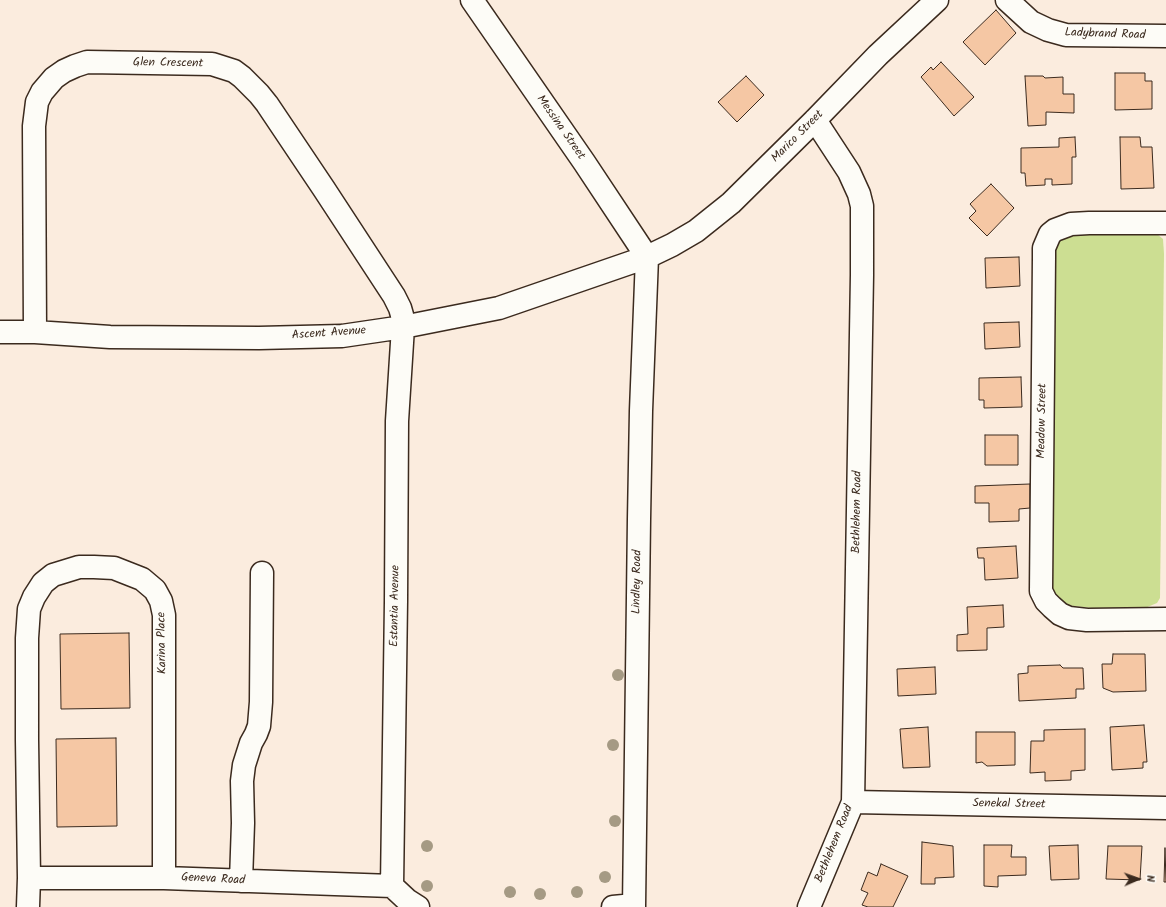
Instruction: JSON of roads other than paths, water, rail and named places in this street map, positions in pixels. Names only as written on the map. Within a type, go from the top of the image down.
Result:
[{"type":"street","name":"Messina Street","points":[[472,0],[584,162],[647,258]]},
{"type":"street","name":"Marico Street","points":[[647,258],[696,231],[731,203],[878,55],[937,0]]},
{"type":"street","name":"Ladybrand Road","points":[[1007,0],[1031,22],[1048,30],[1066,35],[1166,36]]},
{"type":"street","name":"Glen Crescent","points":[[35,332],[34,144],[37,102],[42,92],[54,78],[64,71],[86,62],[212,64],[234,71],[242,77],[267,104],[394,296],[400,308],[403,327]]},
{"type":"street","name":"Bethlehem Road","points":[[809,907],[853,802],[862,206],[856,186],[849,172],[815,120]]},
{"type":"street","name":"Meadow Street","points":[[1166,223],[1071,224],[1055,230],[1050,234],[1044,248],[1041,592],[1046,601],[1052,607],[1060,614],[1069,618],[1087,620],[1166,619]]},
{"type":"street","name":"Ascent Avenue","points":[[0,332],[35,332],[110,337],[259,338],[342,336],[403,327],[499,308],[647,258]]},
{"type":"street","name":"Lindley Road","points":[[627,906],[641,404],[647,258]]},
{"type":"street","name":"Estantia Avenue","points":[[392,886],[397,421],[403,327]]},
{"type":"street","name":"Karina Place","points":[[29,878],[27,740],[27,638],[29,609],[34,597],[43,583],[53,575],[79,567],[114,568],[142,579],[155,590],[161,601],[164,615],[164,878]]},
{"type":"street","points":[[241,881],[243,823],[242,781],[244,765],[251,743],[259,726],[261,702],[262,573]]},
{"type":"street","name":"Senekal Street","points":[[853,802],[1166,808]]},
{"type":"street","name":"Geneva Road","points":[[29,878],[164,878],[392,886]]},
{"type":"street","points":[[28,907],[29,878]]},
{"type":"street","points":[[392,886],[407,900],[418,907]]}]
